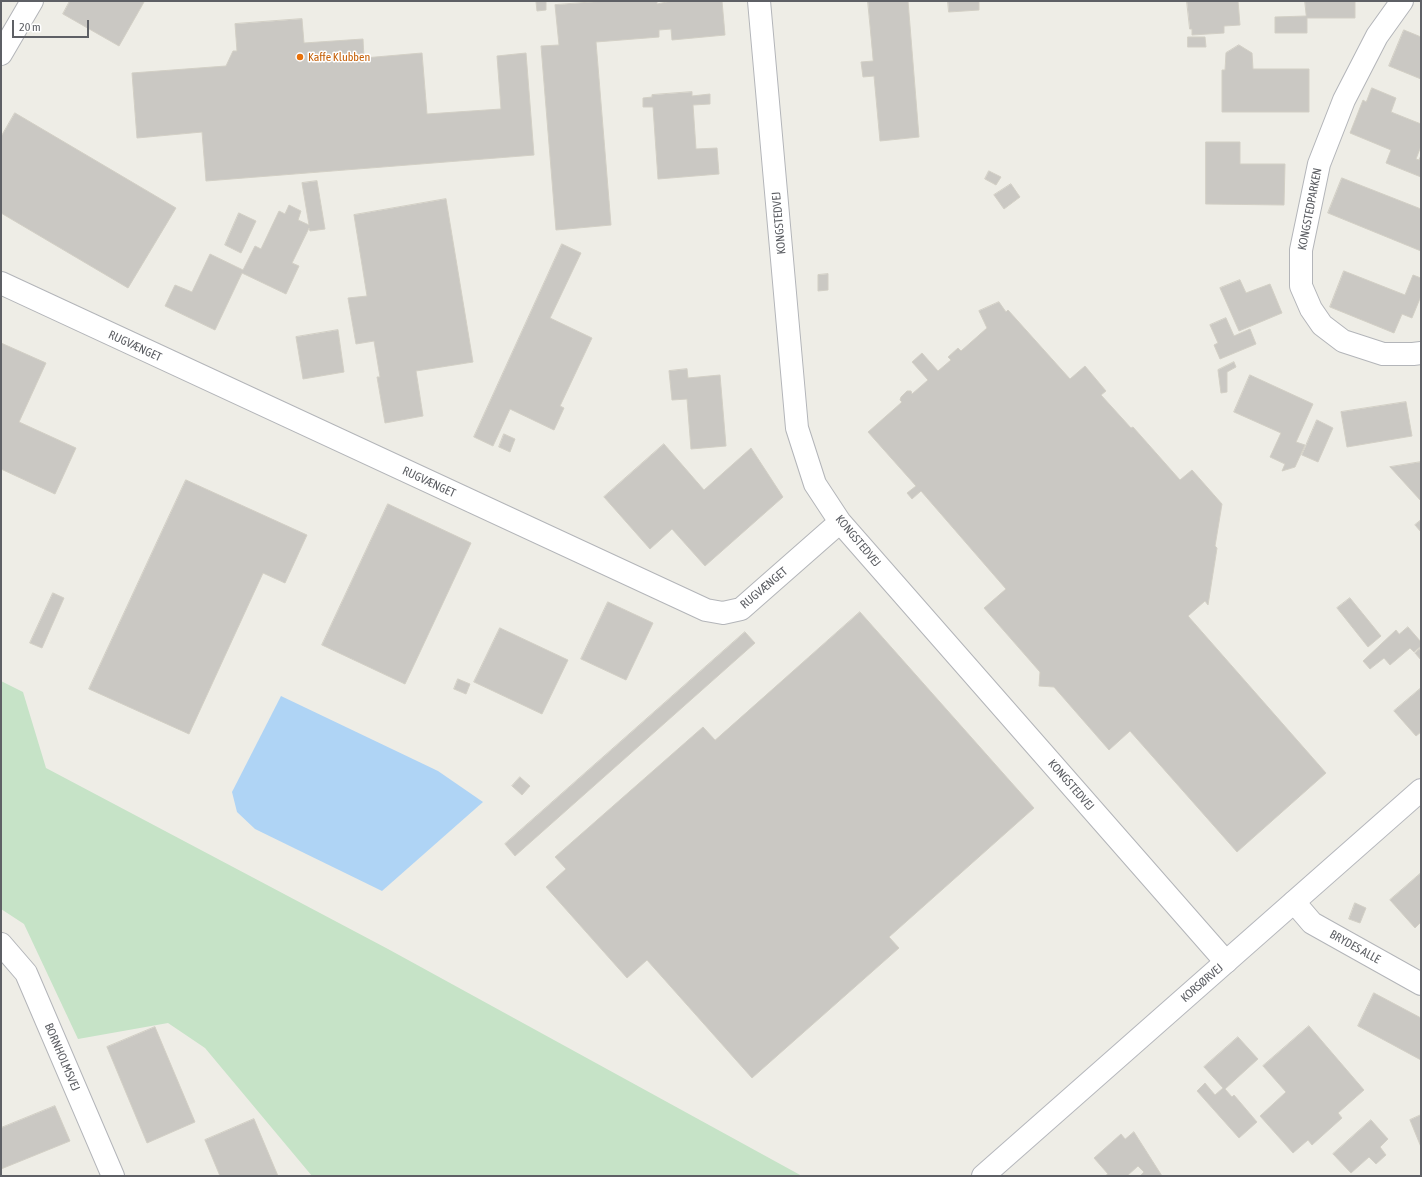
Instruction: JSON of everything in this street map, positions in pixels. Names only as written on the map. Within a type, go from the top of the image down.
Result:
[{"type":"street","points":[[1,54],[32,1]]},
{"type":"street","name":"KONGSTEDVEJ","points":[[759,1],[797,428],[815,484],[840,522],[1226,962]]},
{"type":"street","name":"KONGSTEDPARKEN","points":[[1402,1],[1377,36],[1344,100],[1319,164],[1301,250],[1301,286],[1310,309],[1322,325],[1343,341],[1382,354],[1421,353]]},
{"type":"street","name":"RUGVÆNGET","points":[[1,283],[706,610],[723,613],[741,609],[840,522]]},
{"type":"street","name":"KORSØRVEJ","points":[[983,1176],[1421,790]]},
{"type":"street","name":"BRYDES ALLE","points":[[1294,902],[1312,923],[1421,984]]},
{"type":"street","name":"BORNHOLMSVEJ","points":[[1,944],[26,973],[113,1176]]},
{"type":"green space","points":[[1,681],[23,692],[46,768],[388,949],[802,1176],[312,1176],[205,1048],[168,1023],[78,1039],[24,924],[1,909]]},
{"type":"water","points":[[281,696],[438,771],[483,802],[382,891],[255,829],[237,812],[232,792]]},
{"type":"building","points":[[70,1],[144,2],[119,46],[63,14]]},
{"type":"building","points":[[546,1],[546,10],[537,11],[536,2]]},
{"type":"building","points":[[606,1],[657,1],[657,4],[672,1],[722,1],[725,35],[672,40],[671,29],[659,30],[659,37],[596,42],[611,225],[556,230],[541,46],[559,45],[555,5]]},
{"type":"building","points":[[868,1],[908,1],[919,137],[880,141],[874,76],[863,77],[861,62],[873,61]]},
{"type":"building","points":[[948,1],[979,1],[979,10],[949,12]]},
{"type":"building","points":[[1187,1],[1238,1],[1240,25],[1224,26],[1224,33],[1192,35]]},
{"type":"building","points":[[1305,1],[1355,1],[1355,18],[1307,18],[1307,33],[1275,33],[1275,17],[1306,16]]},
{"type":"building","points":[[302,19],[304,43],[363,39],[364,58],[422,53],[427,114],[501,109],[497,56],[526,53],[534,155],[206,181],[202,132],[137,138],[132,73],[226,66],[233,51],[237,51],[235,24]]},
{"type":"building","points":[[1404,30],[1421,37],[1421,79],[1389,66]]},
{"type":"building","points":[[1188,37],[1205,37],[1206,47],[1188,47]]},
{"type":"building","points":[[1239,45],[1252,53],[1253,69],[1309,69],[1309,112],[1222,112],[1222,70],[1225,70],[1226,53]]},
{"type":"building","points":[[1372,88],[1396,98],[1391,112],[1421,124],[1421,146],[1416,159],[1419,160],[1421,155],[1421,177],[1386,163],[1391,150],[1350,133],[1363,100],[1366,102]]},
{"type":"building","points":[[692,92],[692,96],[710,94],[710,104],[693,105],[696,149],[717,148],[719,174],[658,179],[653,107],[643,107],[643,98],[652,97],[652,95]]},
{"type":"building","points":[[15,113],[176,208],[128,288],[1,213],[1,137]]},
{"type":"building","points":[[1206,142],[1240,142],[1240,164],[1285,164],[1284,205],[1206,204]]},
{"type":"building","points":[[989,171],[1001,177],[996,185],[985,179]]},
{"type":"building","points":[[1342,178],[1421,209],[1421,251],[1328,213]]},
{"type":"building","points":[[317,181],[325,229],[310,231],[309,228],[292,263],[299,266],[286,294],[242,273],[215,330],[165,306],[175,285],[192,292],[210,254],[243,270],[255,246],[261,249],[279,211],[285,214],[289,205],[301,211],[298,220],[309,225],[302,183]]},
{"type":"building","points":[[1011,184],[1020,197],[1004,209],[994,195]]},
{"type":"building","points":[[446,199],[473,362],[416,371],[423,416],[385,423],[377,377],[380,377],[374,341],[356,344],[348,298],[367,296],[354,215]]},
{"type":"building","points":[[239,213],[256,221],[241,253],[225,245]]},
{"type":"building","points":[[562,244],[581,253],[550,318],[592,338],[560,406],[564,408],[554,430],[510,409],[493,446],[474,437]]},
{"type":"building","points":[[1344,271],[1405,295],[1413,275],[1421,278],[1421,296],[1412,318],[1402,314],[1394,333],[1330,307]]},
{"type":"building","points":[[828,274],[828,290],[818,291],[818,275]]},
{"type":"building","points":[[1240,280],[1246,293],[1270,284],[1282,313],[1239,331],[1220,288]]},
{"type":"building","points":[[999,302],[1006,312],[1008,310],[1070,379],[1085,366],[1106,391],[1101,395],[1131,428],[1133,427],[1180,480],[1192,470],[1222,504],[1208,605],[1205,601],[1188,616],[1326,773],[1237,852],[1130,731],[1109,750],[1054,687],[1039,686],[1040,672],[984,608],[1006,589],[921,491],[912,499],[907,493],[916,486],[868,432],[902,402],[900,400],[901,397],[907,391],[911,391],[912,394],[928,380],[912,362],[922,353],[938,371],[951,360],[948,357],[958,348],[961,351],[987,328],[979,311]]},
{"type":"building","points":[[1226,318],[1234,336],[1250,329],[1256,344],[1220,359],[1214,345],[1218,343],[1210,325]]},
{"type":"building","points":[[338,330],[344,372],[303,379],[296,337]]},
{"type":"building","points":[[1,343],[46,363],[19,422],[76,448],[55,494],[1,469]]},
{"type":"building","points":[[1234,362],[1236,367],[1227,372],[1227,392],[1221,393],[1218,370]]},
{"type":"building","points":[[687,369],[688,378],[720,375],[726,446],[691,449],[687,399],[672,400],[669,371]]},
{"type":"building","points":[[1250,375],[1313,404],[1296,442],[1305,445],[1295,467],[1282,471],[1285,464],[1270,457],[1281,433],[1234,412]]},
{"type":"building","points":[[1406,402],[1412,436],[1347,447],[1341,412]]},
{"type":"building","points":[[1317,420],[1333,428],[1318,462],[1302,455]]},
{"type":"building","points":[[504,434],[515,439],[510,452],[499,447]]},
{"type":"building","points":[[664,444],[704,490],[751,448],[783,497],[705,566],[672,529],[650,549],[604,497]]},
{"type":"building","points":[[1421,462],[1421,501],[1390,467]]},
{"type":"building","points":[[186,480],[307,535],[285,583],[263,573],[189,734],[89,689]]},
{"type":"building","points":[[388,504],[471,543],[405,684],[322,645]]},
{"type":"building","points":[[1421,520],[1421,532],[1415,525]]},
{"type":"building","points":[[53,593],[64,598],[42,648],[30,643]]},
{"type":"building","points":[[1350,598],[1381,636],[1368,647],[1337,608]]},
{"type":"building","points":[[608,602],[653,623],[626,680],[581,659]]},
{"type":"building","points":[[860,612],[1034,808],[889,937],[899,948],[752,1078],[647,960],[627,978],[546,887],[566,869],[555,857],[703,727],[715,740]]},
{"type":"building","points":[[1408,627],[1421,642],[1421,646],[1414,652],[1410,648],[1390,665],[1384,658],[1370,669],[1363,661],[1396,630],[1399,634]]},
{"type":"building","points":[[500,628],[568,660],[542,714],[474,682]]},
{"type":"building","points":[[745,632],[755,643],[515,856],[505,844]]},
{"type":"building","points":[[1421,648],[1421,660],[1415,653]]},
{"type":"building","points":[[458,679],[470,684],[466,694],[454,689]]},
{"type":"building","points":[[1421,688],[1421,732],[1416,736],[1394,711]]},
{"type":"building","points":[[520,777],[530,786],[522,795],[512,786]]},
{"type":"building","points":[[1421,873],[1421,922],[1415,928],[1390,900]]},
{"type":"building","points":[[1355,903],[1366,908],[1360,923],[1349,919]]},
{"type":"building","points":[[1374,993],[1421,1018],[1421,1060],[1358,1026]]},
{"type":"building","points":[[1309,1026],[1364,1090],[1338,1113],[1342,1118],[1312,1145],[1308,1140],[1293,1153],[1260,1116],[1286,1092],[1263,1066]]},
{"type":"building","points":[[155,1027],[195,1122],[147,1143],[107,1047]]},
{"type":"building","points":[[1238,1037],[1258,1059],[1225,1089],[1232,1097],[1234,1095],[1257,1122],[1239,1138],[1197,1091],[1205,1083],[1215,1095],[1223,1088],[1204,1067]]},
{"type":"building","points":[[55,1106],[70,1141],[1,1169],[1,1128]]},
{"type":"building","points":[[1421,1115],[1421,1147],[1410,1120]]},
{"type":"building","points":[[254,1119],[278,1176],[220,1176],[205,1140]]},
{"type":"building","points":[[1371,1120],[1388,1139],[1380,1147],[1386,1155],[1376,1164],[1369,1157],[1351,1173],[1333,1154]]},
{"type":"building","points":[[1134,1132],[1162,1176],[1142,1176],[1141,1175],[1144,1172],[1138,1166],[1127,1176],[1105,1176],[1108,1174],[1094,1158],[1121,1134],[1125,1139]]},
{"type":"place","name":"Kaffe Klubben","points":[[300,57]]}]
